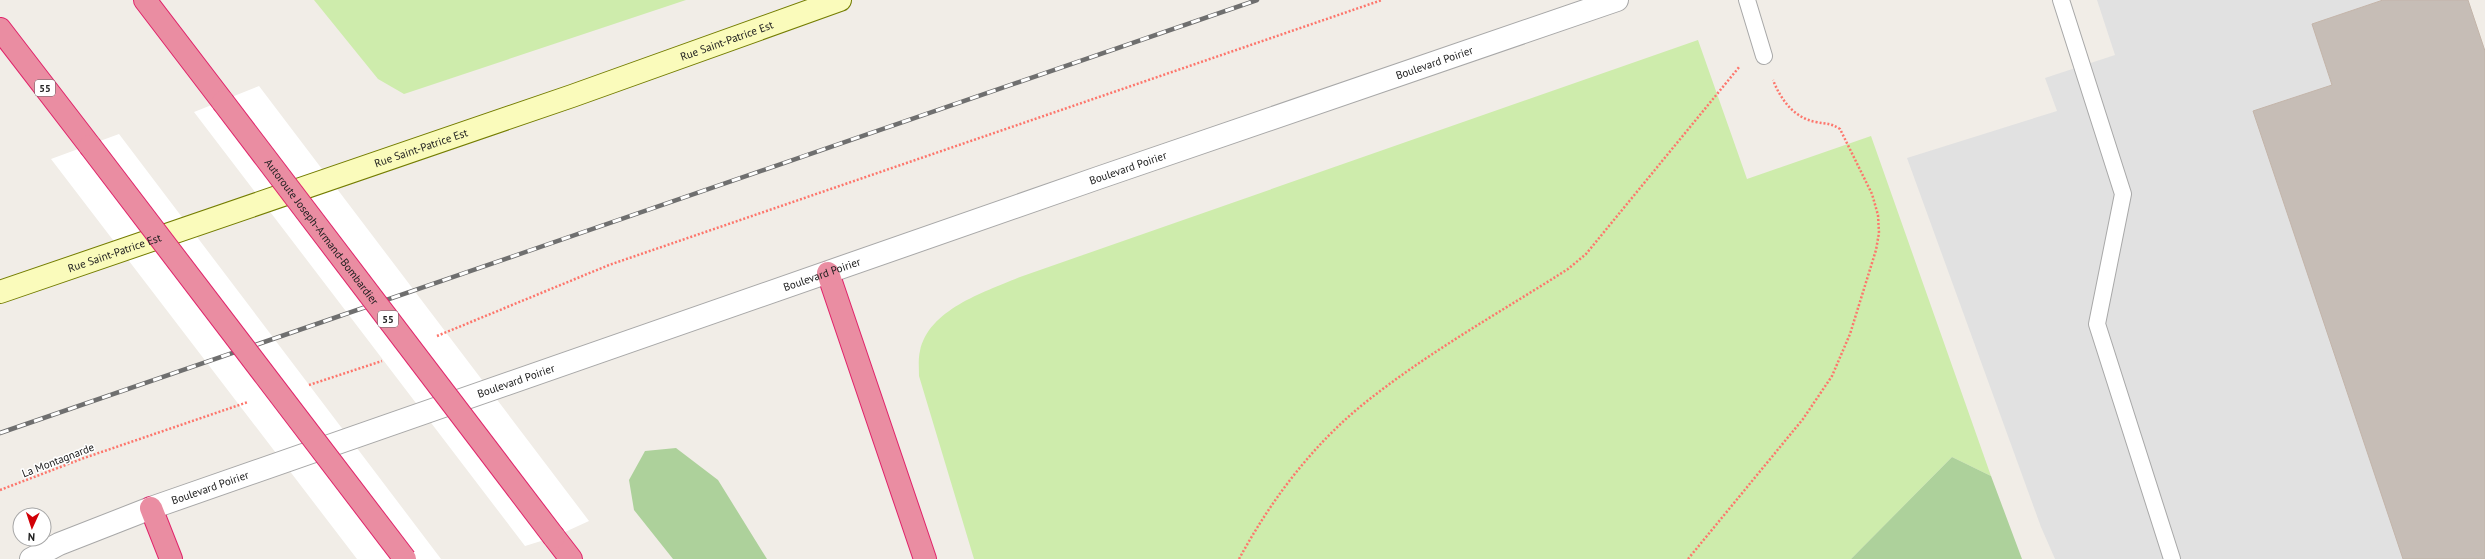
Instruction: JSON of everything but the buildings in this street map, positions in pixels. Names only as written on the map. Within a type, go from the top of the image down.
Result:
[{"type":"highway","name":"Autoroute Joseph-Armand-Bombardier","points":[[145,0],[571,559]]},
{"type":"highway","name":"55","points":[[0,29],[405,559]]},
{"type":"highway","points":[[828,273],[925,559]]},
{"type":"highway","points":[[152,508],[171,559]]},
{"type":"street","name":"Rue Saint-Patrice Est","points":[[0,292],[557,101],[840,0]]},
{"type":"street","name":"Boulevard Poirier","points":[[31,559],[59,544],[152,508],[1105,175],[1617,0]]},
{"type":"lane","points":[[1747,0],[1764,56]]},
{"type":"lane","points":[[2062,0],[2123,194],[2097,324],[2172,559]]},
{"type":"path","points":[[431,339],[609,265],[1382,0]]},
{"type":"path","points":[[1240,559],[1266,513],[1293,476],[1314,452],[1360,407],[1398,378],[1568,269],[1586,254],[1733,73],[1742,64],[1764,56],[1777,89],[1787,106],[1800,117],[1816,122],[1830,123],[1840,129],[1872,194],[1878,215],[1879,233],[1876,250],[1850,334],[1832,376],[1803,419],[1688,559]]},
{"type":"path","points":[[307,385],[385,360]]},
{"type":"path","name":"La Montagnarde","points":[[0,490],[121,445],[255,400]]},
{"type":"green space","points":[[314,0],[686,0],[404,94],[378,79]]},
{"type":"green space","points":[[1698,40],[1747,179],[1871,136],[1991,476],[1952,457],[1851,559],[974,559],[919,376],[919,354],[925,336],[934,324],[946,313],[975,296],[1020,277]]},
{"type":"green space","points":[[676,448],[718,480],[767,559],[673,559],[634,510],[629,480],[645,451]]},
{"type":"green space","points":[[1952,457],[1991,476],[2022,559],[1851,559]]},
{"type":"shaded area","points":[[2097,0],[2383,0],[2312,24],[2332,85],[2403,559],[2055,559],[2041,527],[1907,158],[2057,111],[2045,78],[2115,55]]},
{"type":"pier","points":[[259,86],[589,521],[554,537],[525,546],[194,112]]},
{"type":"pier","points":[[119,134],[441,559],[357,559],[51,159]]},
{"type":"railway","points":[[0,433],[1257,0]]}]
